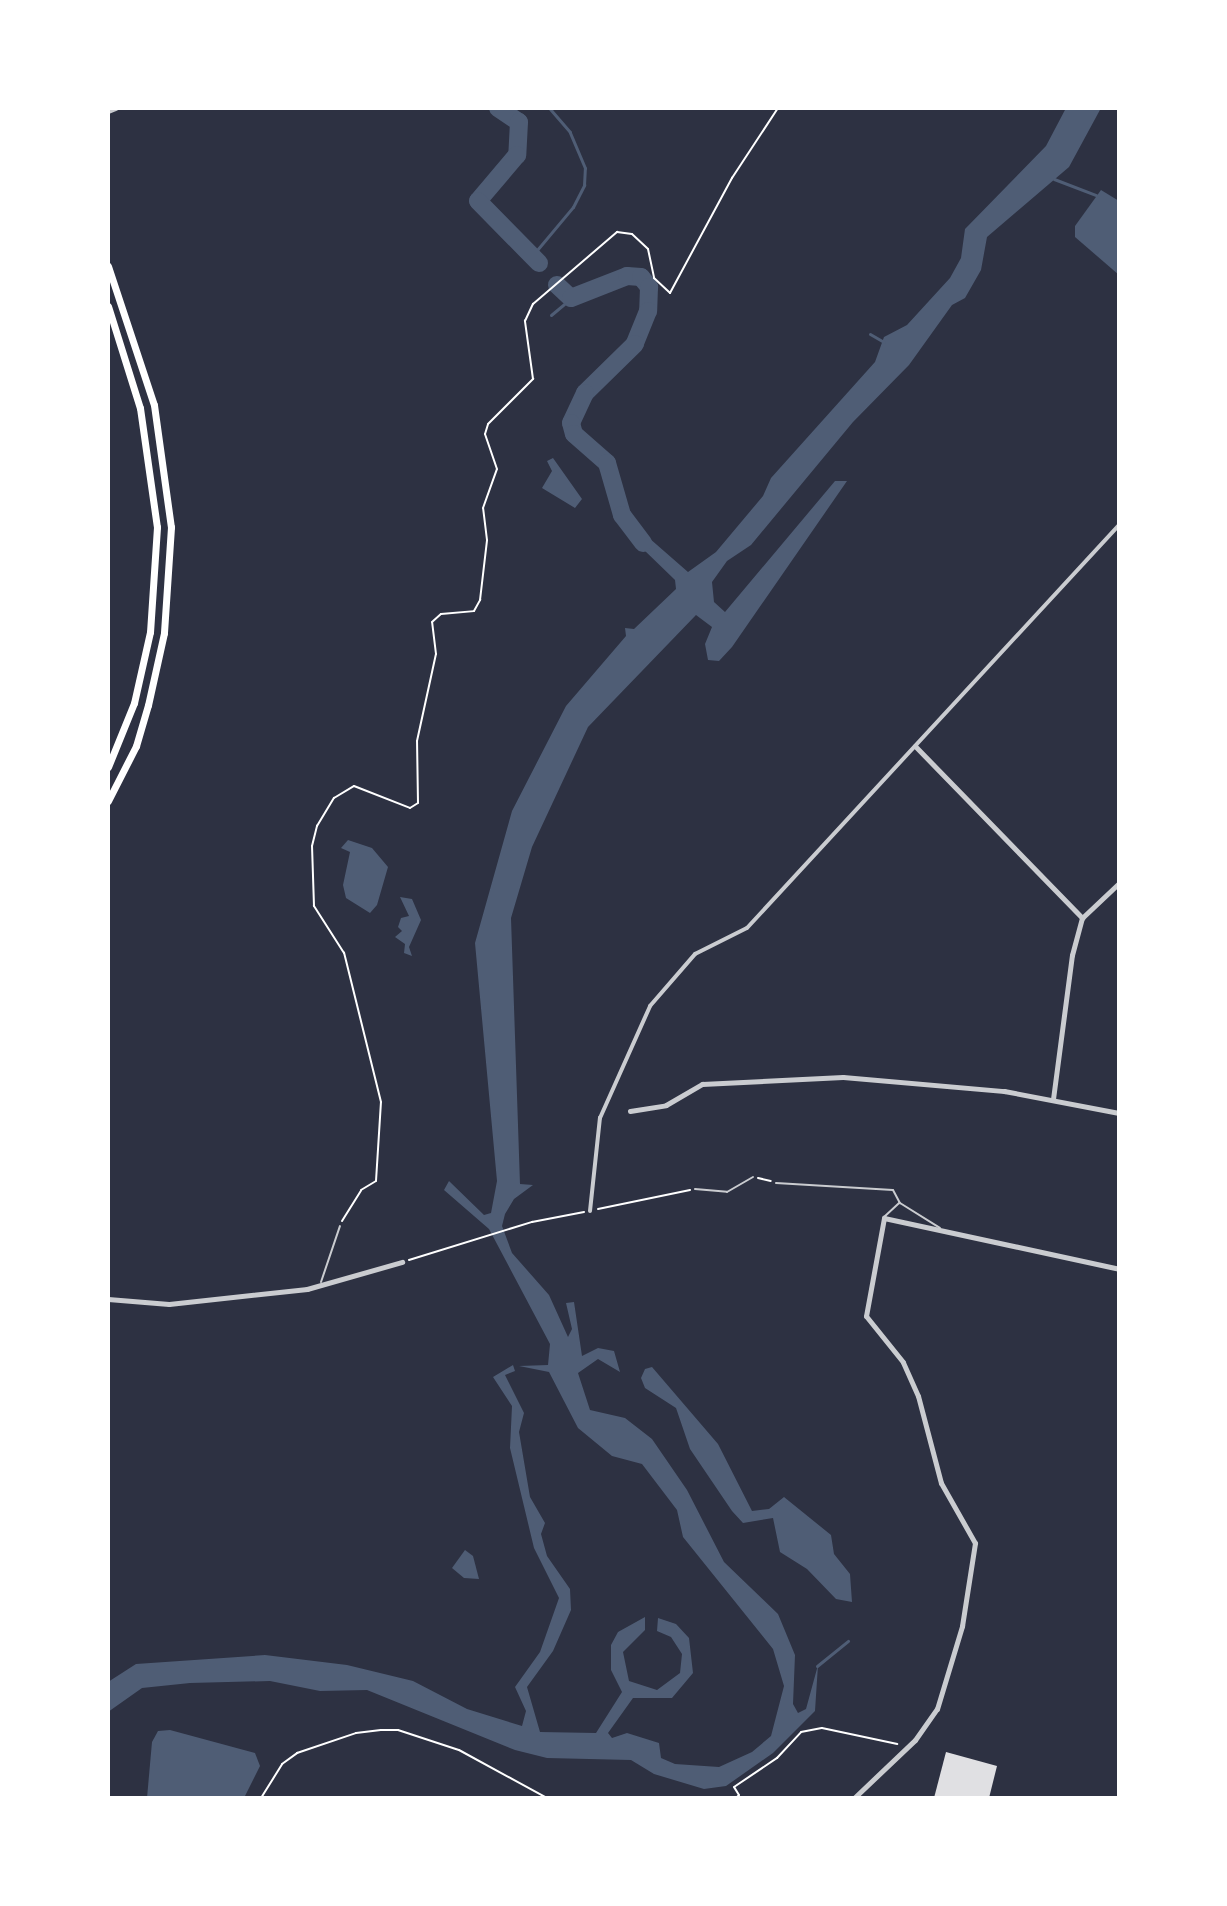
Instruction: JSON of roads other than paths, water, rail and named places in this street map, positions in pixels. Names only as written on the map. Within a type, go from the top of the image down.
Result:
[{"type":"main road","points":[[108,266],[154,405],[171,527],[164,633],[151,691],[136,746],[108,801]]},
{"type":"main road","points":[[108,306],[140,408],[157,527],[150,632],[134,703],[108,767]]},
{"type":"street","points":[[108,111],[115,108]]},
{"type":"street","points":[[590,1211],[600,1118],[650,1006],[695,954],[747,928],[1119,525]]},
{"type":"street","points":[[915,746],[1082,918]]},
{"type":"street","points":[[1053,1099],[1072,955],[1082,918],[1119,883]]},
{"type":"street","points":[[630,1111],[666,1105],[702,1084],[835,1077],[927,1082],[1053,1099],[1119,1113]]},
{"type":"street","points":[[854,1798],[904,1750],[942,1695],[962,1626],[975,1543],[943,1489],[918,1396],[903,1362],[866,1316],[884,1218],[1119,1269]]},
{"type":"street","points":[[108,1299],[169,1304],[319,1287],[402,1262]]},
{"type":"lane","points":[[695,1189],[727,1192],[753,1177]]},
{"type":"lane","points":[[776,1183],[893,1190],[900,1203],[942,1230]]},
{"type":"lane","points":[[884,1218],[900,1203]]},
{"type":"lane","points":[[319,1287],[340,1226]]},
{"type":"water","points":[[1066,108],[1101,108],[1069,167],[987,237],[981,270],[965,298],[952,305],[909,365],[853,422],[751,545],[727,561],[712,582],[714,602],[725,612],[835,481],[847,481],[732,647],[719,661],[708,660],[705,644],[712,627],[696,615],[588,727],[532,847],[511,918],[520,1184],[533,1185],[514,1199],[505,1214],[502,1226],[512,1253],[549,1295],[568,1337],[572,1329],[566,1303],[574,1302],[582,1356],[598,1348],[614,1351],[620,1372],[598,1359],[578,1373],[590,1410],[625,1418],[652,1439],[687,1490],[724,1562],[778,1614],[795,1655],[793,1704],[798,1713],[806,1709],[818,1665],[815,1711],[773,1753],[726,1786],[704,1789],[654,1774],[631,1760],[547,1758],[515,1750],[367,1690],[320,1691],[270,1681],[190,1683],[142,1688],[108,1712],[108,1682],[136,1664],[265,1655],[347,1665],[413,1681],[467,1709],[522,1726],[526,1711],[515,1687],[540,1652],[559,1598],[534,1548],[510,1448],[512,1406],[493,1377],[513,1365],[515,1371],[505,1375],[524,1413],[519,1432],[530,1497],[545,1523],[541,1534],[547,1556],[570,1589],[571,1610],[553,1651],[527,1687],[540,1732],[596,1733],[622,1692],[611,1670],[611,1645],[618,1632],[645,1617],[645,1630],[623,1652],[629,1681],[657,1690],[680,1673],[682,1654],[671,1637],[657,1631],[658,1618],[676,1624],[689,1638],[693,1673],[672,1698],[633,1698],[608,1733],[612,1738],[627,1733],[659,1743],[661,1758],[675,1764],[719,1767],[752,1752],[771,1736],[784,1686],[773,1649],[683,1537],[677,1510],[642,1464],[612,1456],[578,1428],[549,1372],[519,1366],[548,1365],[550,1344],[489,1229],[444,1190],[449,1181],[484,1215],[491,1213],[497,1181],[475,943],[512,811],[566,706],[626,636],[625,628],[634,629],[676,589],[675,580],[642,548],[625,517],[688,572],[716,552],[763,496],[771,478],[875,362],[884,337],[907,325],[950,278],[961,258],[965,229],[1046,146]]},
{"type":"water","points":[[1101,190],[1119,201],[1119,275],[1075,237],[1075,226]]},
{"type":"water","points":[[553,458],[582,499],[575,508],[542,488],[552,471],[547,461]]},
{"type":"water","points":[[348,840],[372,848],[388,867],[377,905],[370,913],[346,898],[343,885],[350,852],[341,848]]},
{"type":"water","points":[[400,897],[412,899],[421,920],[409,947],[412,956],[404,953],[405,944],[395,937],[402,931],[398,927],[401,918],[409,916]]},
{"type":"water","points":[[652,1367],[718,1444],[752,1511],[769,1509],[784,1497],[831,1535],[834,1554],[850,1574],[852,1602],[836,1599],[807,1569],[780,1552],[773,1518],[743,1523],[732,1511],[690,1449],[676,1408],[645,1388],[641,1378],[645,1369]]},
{"type":"water","points":[[465,1550],[473,1556],[479,1579],[464,1578],[452,1568]]},
{"type":"water","points":[[170,1730],[255,1753],[260,1766],[244,1798],[147,1798],[152,1742],[158,1731]]},
{"type":"waterway","points":[[498,108],[519,122],[517,155],[478,201],[539,263]]},
{"type":"waterway","points":[[532,256],[573,207],[584,185],[585,168],[570,132],[549,108]]},
{"type":"waterway","points":[[1054,179],[1096,195]]},
{"type":"waterway","points":[[557,285],[571,298],[627,276],[641,277],[649,287],[648,311],[635,344],[585,393],[571,423],[574,434],[607,463],[622,515],[643,543]]},
{"type":"waterway","points":[[551,315],[571,298]]},
{"type":"waterway","points":[[870,334],[884,342]]},
{"type":"waterway","points":[[817,1666],[848,1641]]}]
